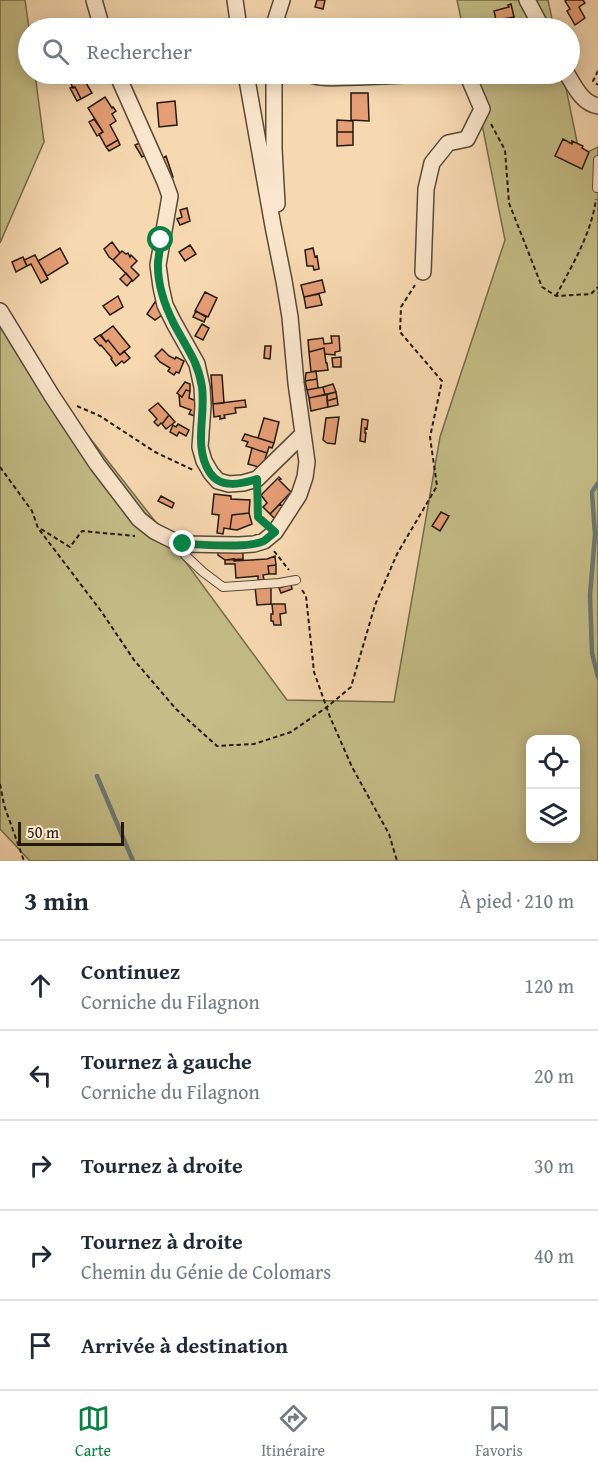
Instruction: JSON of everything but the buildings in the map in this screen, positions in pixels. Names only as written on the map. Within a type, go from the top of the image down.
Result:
[{"type":"street","points":[[94,0],[99,18]]},
{"type":"street","points":[[235,0],[238,18]]},
{"type":"street","points":[[279,18],[282,0]]},
{"type":"street","points":[[527,0],[537,18]]},
{"type":"street","points":[[121,84],[170,196],[158,265],[165,305],[196,364],[202,387],[200,447],[204,460],[218,481],[229,484],[243,483],[257,479],[303,435]]},
{"type":"street","points":[[0,311],[97,464],[139,519],[154,531],[183,544],[239,545],[254,543],[269,536],[298,495],[305,477],[307,462],[290,317],[248,84]]},
{"type":"street","points":[[273,226],[278,219],[274,149],[274,84]]},
{"type":"street","points":[[423,272],[426,189],[432,163],[448,143],[467,139],[482,109],[471,84]]},
{"type":"street","points":[[573,84],[581,97],[591,105],[598,106]]},
{"type":"lane","points":[[597,188],[598,160]]},
{"type":"lane","points":[[183,544],[185,555],[223,587],[296,580]]},
{"type":"path","points":[[598,71],[593,81],[598,85]]},
{"type":"path","points":[[482,109],[505,150],[509,203],[542,287],[556,296],[591,294],[598,287]]},
{"type":"path","points":[[556,296],[585,240],[594,215],[597,188]]},
{"type":"path","points":[[0,467],[32,511],[38,528],[101,611],[134,660],[176,709],[217,746],[254,744],[291,732],[351,687],[375,605],[397,554],[437,486],[430,437],[442,381],[400,332],[401,307],[423,272]]},
{"type":"path","points":[[52,396],[100,416],[155,452],[199,473],[211,473]]},
{"type":"path","points":[[257,479],[258,517],[282,561],[306,596],[314,672],[352,767],[389,834],[397,861]]},
{"type":"path","points":[[38,528],[70,547],[82,531],[143,537]]},
{"type":"path","points":[[0,784],[4,805],[24,861]]},
{"type":"shaded area","points":[[0,0],[25,0],[28,18],[18,18],[18,84],[36,84],[44,142],[0,243]]},
{"type":"shaded area","points":[[457,0],[548,0],[552,18],[461,18]]},
{"type":"shaded area","points":[[474,84],[565,84],[580,156],[598,147],[598,861],[30,861],[0,829],[0,323],[165,534],[287,700],[394,702],[440,437],[505,240]]},
{"type":"waterway","points":[[598,483],[592,492],[595,535],[590,595],[592,653],[598,677]]},
{"type":"waterway","points":[[97,776],[133,861]]},
{"type":"route","points":[[161,240],[158,265],[165,305],[196,364],[202,387],[200,447],[204,460],[218,481],[229,484],[257,479],[258,517],[275,532],[264,541],[239,545],[183,544]]}]
